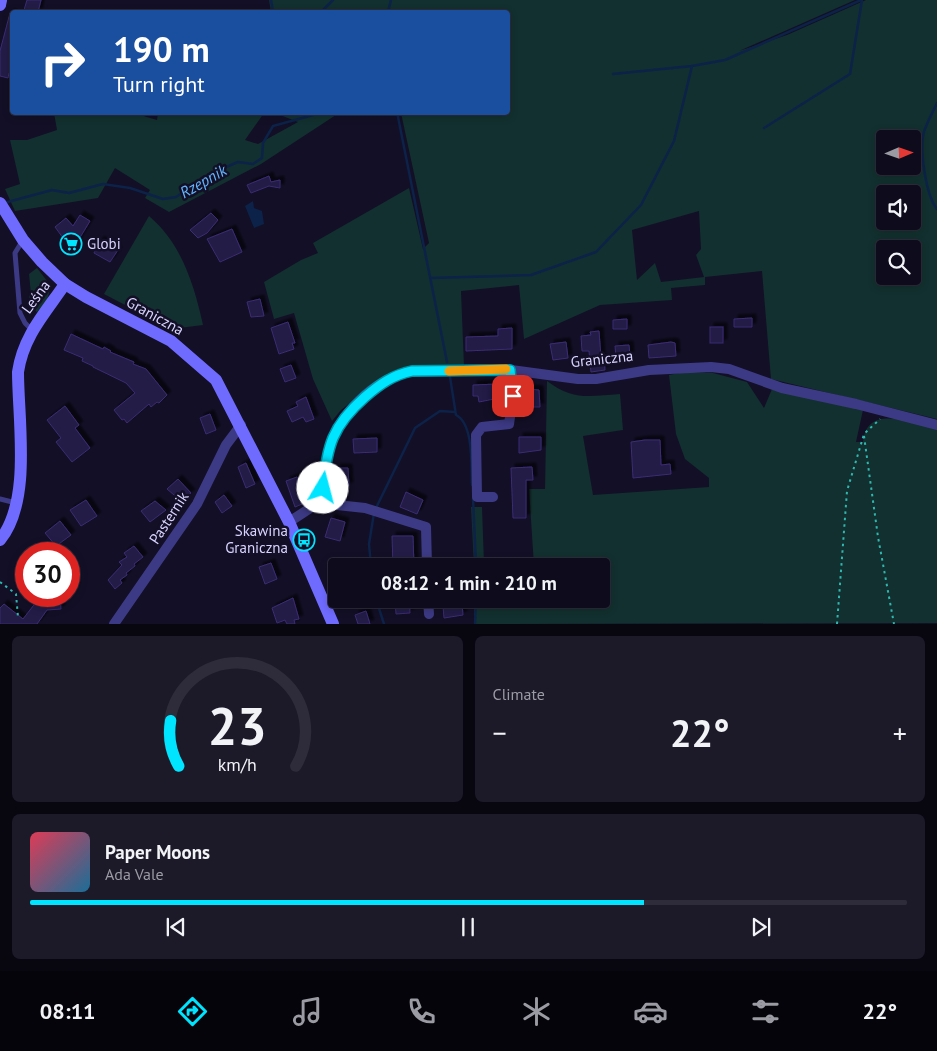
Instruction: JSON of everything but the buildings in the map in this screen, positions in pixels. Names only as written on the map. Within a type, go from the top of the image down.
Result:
[{"type":"street","points":[[0,5],[1,0]]},
{"type":"street","name":"Graniczna","points":[[0,203],[7,217],[24,240],[42,262],[65,284],[86,297],[171,341],[216,380],[241,425],[289,522],[333,624]]},
{"type":"street","name":"Leśna","points":[[0,540],[11,524],[17,504],[20,474],[18,372],[23,348],[32,330],[65,284]]},
{"type":"street","name":"Graniczna","points":[[318,503],[328,456],[338,426],[350,410],[379,385],[397,374],[412,371],[510,370],[578,379],[596,379],[649,370],[710,367],[728,369],[782,388],[937,425]]},
{"type":"street","points":[[493,498],[477,497],[476,435],[482,426],[509,424],[513,396],[510,370]]},
{"type":"street","name":"Pasternik","points":[[114,624],[197,504],[226,445],[241,425]]},
{"type":"street","points":[[289,522],[318,503],[365,508],[426,527],[427,558]]},
{"type":"street","points":[[429,608],[429,614]]},
{"type":"lane","name":"Leśna","points":[[24,240],[15,253],[20,313],[25,323],[32,330]]},
{"type":"lane","points":[[0,499],[17,504]]},
{"type":"path","points":[[837,624],[847,491],[864,434],[887,412]]},
{"type":"path","points":[[864,434],[878,537],[894,624]]},
{"type":"path","points":[[0,583],[16,594],[18,617]]},
{"type":"green space","points":[[269,0],[855,0],[739,51],[787,35],[866,0],[937,0],[937,419],[771,379],[762,271],[705,277],[705,285],[671,288],[672,300],[600,305],[524,339],[519,285],[461,291],[464,366],[377,382],[341,410],[332,421],[313,379],[294,313],[274,319],[264,282],[301,260],[318,253],[313,243],[409,188],[423,249],[429,243],[401,115],[510,115],[510,10],[271,10]],"holes":[[[699,211],[701,249],[696,255],[704,277],[661,282],[655,263],[637,280],[632,230]]]},
{"type":"green space","points":[[54,115],[140,115],[157,120],[158,115],[263,115],[245,140],[258,144],[298,122],[280,115],[336,115],[261,164],[169,212],[145,198],[150,190],[115,168],[98,198],[15,211],[5,189],[20,184],[10,140],[27,140],[57,130]]},
{"type":"green space","points":[[149,216],[170,239],[185,266],[191,280],[203,325],[171,329],[104,294]]},
{"type":"green space","points":[[37,268],[51,286],[47,300],[37,312],[31,307],[29,274]]},
{"type":"green space","points":[[684,372],[713,373],[747,382],[764,408],[772,389],[863,410],[856,442],[863,442],[866,430],[872,423],[881,419],[903,420],[937,429],[937,623],[474,624],[474,608],[610,608],[610,558],[533,558],[529,489],[545,489],[547,381],[565,392],[582,396],[620,394],[623,430],[583,436],[593,495],[709,487],[709,478],[685,459],[676,434],[669,375]]},
{"type":"green space","points":[[471,507],[482,507],[484,558],[474,558]]},
{"type":"water","points":[[253,201],[254,208],[262,211],[264,224],[254,228],[245,206]]},
{"type":"waterway","points":[[271,0],[273,10]]},
{"type":"waterway","points":[[323,10],[333,0]]},
{"type":"waterway","name":"Rzepnik","points":[[388,10],[391,0]]},
{"type":"waterway","points":[[613,74],[692,66],[725,60],[861,0]]},
{"type":"waterway","points":[[764,128],[850,74],[862,0]]},
{"type":"waterway","points":[[431,278],[531,275],[596,252],[641,205],[674,141],[692,66]]},
{"type":"waterway","points":[[937,103],[924,132],[922,149],[924,172],[933,203],[937,209]]},
{"type":"waterway","name":"Rzepnik","points":[[4,203],[52,190],[69,193],[103,184],[130,188],[163,199],[176,197],[219,170],[238,162],[253,164],[262,158],[263,143],[273,126],[313,115]]},
{"type":"waterway","points":[[398,115],[447,362]]},
{"type":"waterway","points":[[450,377],[456,415],[462,420],[469,436],[472,485]]},
{"type":"waterway","points":[[376,508],[415,428],[440,411],[455,412]]},
{"type":"waterway","points":[[473,498],[476,558]]},
{"type":"waterway","points":[[370,558],[369,544],[374,513]]},
{"type":"waterway","points":[[379,608],[384,624]]},
{"type":"waterway","points":[[475,624],[476,608]]},
{"type":"slow traffic","points":[[449,371],[506,369]]},
{"type":"place","name":"Globi","points":[[71,244]]},
{"type":"place","name":"Skawina Graniczna","points":[[304,540]]},
{"type":"route","points":[[323,488],[328,456],[333,436],[338,426],[350,410],[379,385],[397,374],[412,371],[510,370],[513,396]]}]
